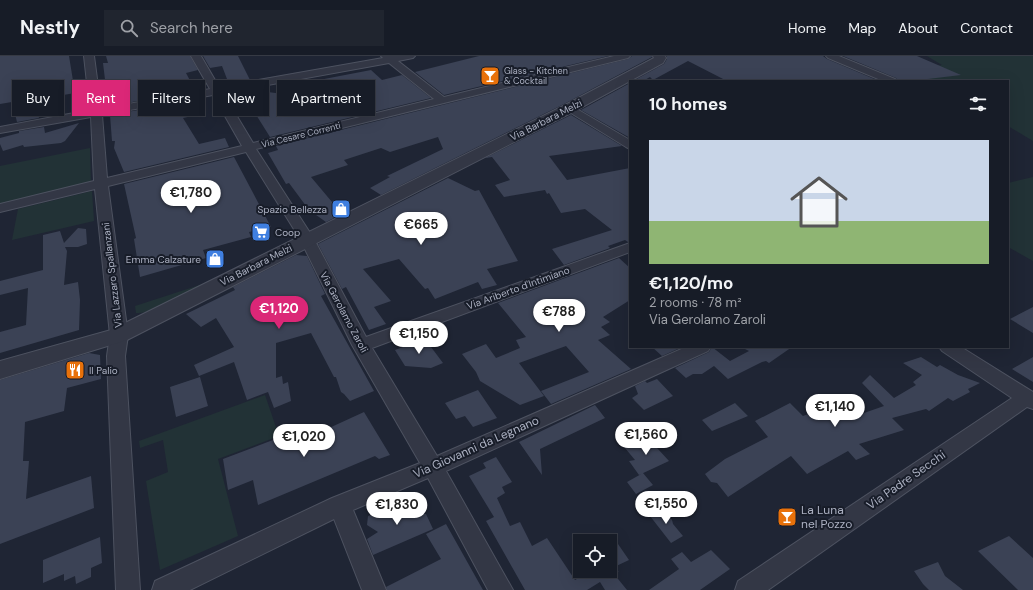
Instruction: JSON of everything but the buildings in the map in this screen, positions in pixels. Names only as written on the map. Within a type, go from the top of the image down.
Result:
[{"type":"street","name":"Via Lazzaro Spallanzani","points":[[89,56],[92,80]]},
{"type":"street","name":"Via Gerolamo Zaroli","points":[[196,56],[213,86]]},
{"type":"street","points":[[269,81],[388,58],[410,56]]},
{"type":"street","name":"Via Cesare Correnti","points":[[0,208],[625,56]]},
{"type":"street","points":[[831,56],[890,80]]},
{"type":"street","points":[[388,58],[441,100]]},
{"type":"street","name":"Via Barbara Melzi","points":[[0,370],[119,335],[570,108],[644,61]]},
{"type":"street","points":[[130,107],[213,92]]},
{"type":"street","points":[[570,108],[629,144]]},
{"type":"street","points":[[0,130],[79,116]]},
{"type":"street","name":"Via Lazzaro Spallanzani","points":[[96,116],[101,183],[119,335],[116,356],[128,590]]},
{"type":"street","name":"Via Gerolamo Zaroli","points":[[231,116],[307,240],[361,345],[501,590]]},
{"type":"street","name":"Via Ariberto d'Intimiano","points":[[361,345],[629,247]]},
{"type":"street","name":"Via Giovanni da Legnano","points":[[164,590],[340,505],[432,467],[700,348]]},
{"type":"street","points":[[950,348],[1030,400]]},
{"type":"street","name":"Via Padre Secchi","points":[[747,590],[1030,400]]},
{"type":"street","points":[[340,505],[374,590]]},
{"type":"shaded area","points":[[927,56],[1033,56],[1033,141],[1009,127],[1009,80],[924,80],[907,69],[942,65]]},
{"type":"shaded area","points":[[90,148],[91,184],[0,206],[0,166]]},
{"type":"shaded area","points":[[1033,177],[1033,261],[1009,248],[1009,183]]},
{"type":"shaded area","points":[[92,191],[94,221],[12,240],[18,209]]},
{"type":"shaded area","points":[[212,281],[163,306],[143,313],[136,313],[135,306]]},
{"type":"shaded area","points":[[265,395],[279,436],[218,459],[238,536],[160,570],[146,481],[168,472],[163,440],[140,448],[139,441]]},
{"type":"place","name":"Glass - Kitchen & Cocktail","points":[[490,76]]},
{"type":"place","name":"Spazio Bellezza","points":[[341,209]]},
{"type":"place","name":"Coop","points":[[261,232]]},
{"type":"place","name":"Emma Calzature","points":[[215,259]]},
{"type":"place","name":"Il Palio","points":[[75,370]]},
{"type":"place","name":"La Luna nel Pozzo","points":[[787,517]]}]
